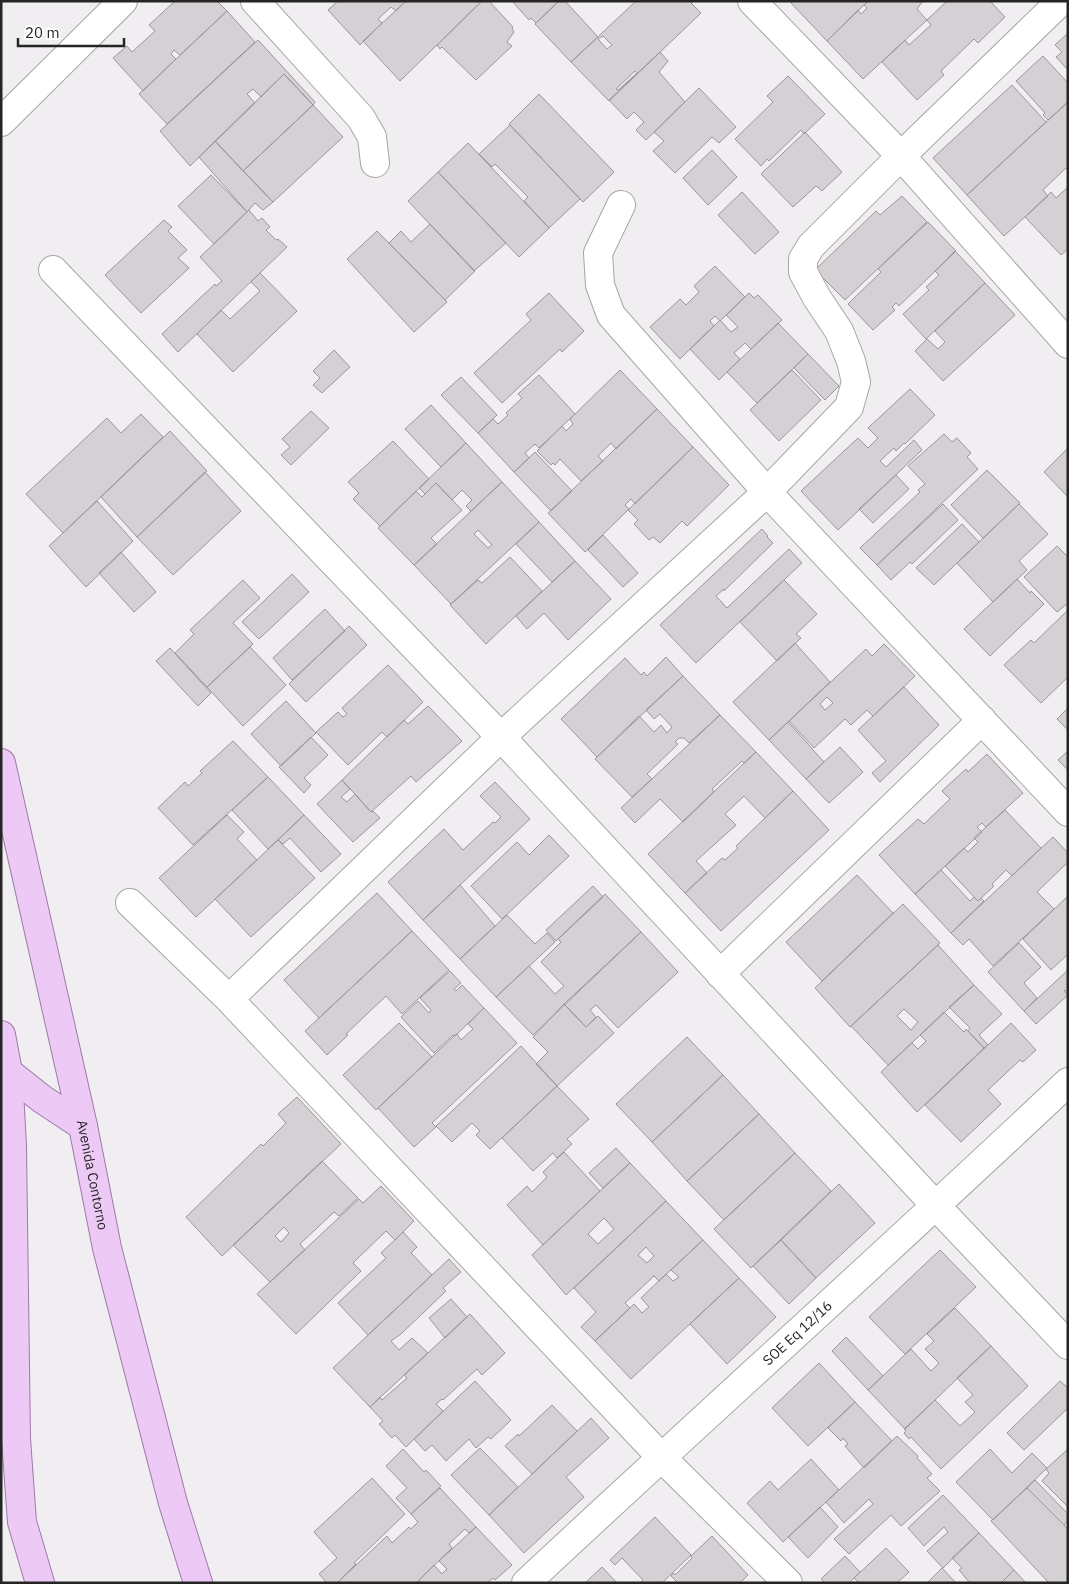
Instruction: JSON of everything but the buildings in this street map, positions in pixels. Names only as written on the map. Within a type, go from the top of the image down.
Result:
[{"type":"main road","name":"Avenida Contorno","points":[[3,774],[83,1126],[107,1248],[173,1502],[198,1583]]},
{"type":"main road","points":[[1,1035],[8,1072],[12,1146],[16,1439],[22,1522],[40,1583]]},
{"type":"main road","points":[[8,1072],[42,1099],[83,1126]]},
{"type":"street","points":[[1,122],[123,1]]},
{"type":"street","points":[[255,1],[361,118],[372,136],[375,163]]},
{"type":"street","points":[[752,1],[901,156],[1068,344]]},
{"type":"street","points":[[229,999],[501,737],[767,492],[849,407],[856,382],[851,361],[839,331],[817,298],[803,272],[803,258],[817,240],[901,156],[1061,1]]},
{"type":"street","points":[[621,205],[598,252],[600,285],[611,315],[767,492],[1068,812]]},
{"type":"street","points":[[53,270],[501,737],[936,1206],[1068,1345]]},
{"type":"street","points":[[720,974],[982,720]]},
{"type":"street","points":[[130,903],[229,999],[661,1457],[788,1583]]},
{"type":"street","name":"SOE Eq 12/16","points":[[526,1583],[1068,1082]]}]
